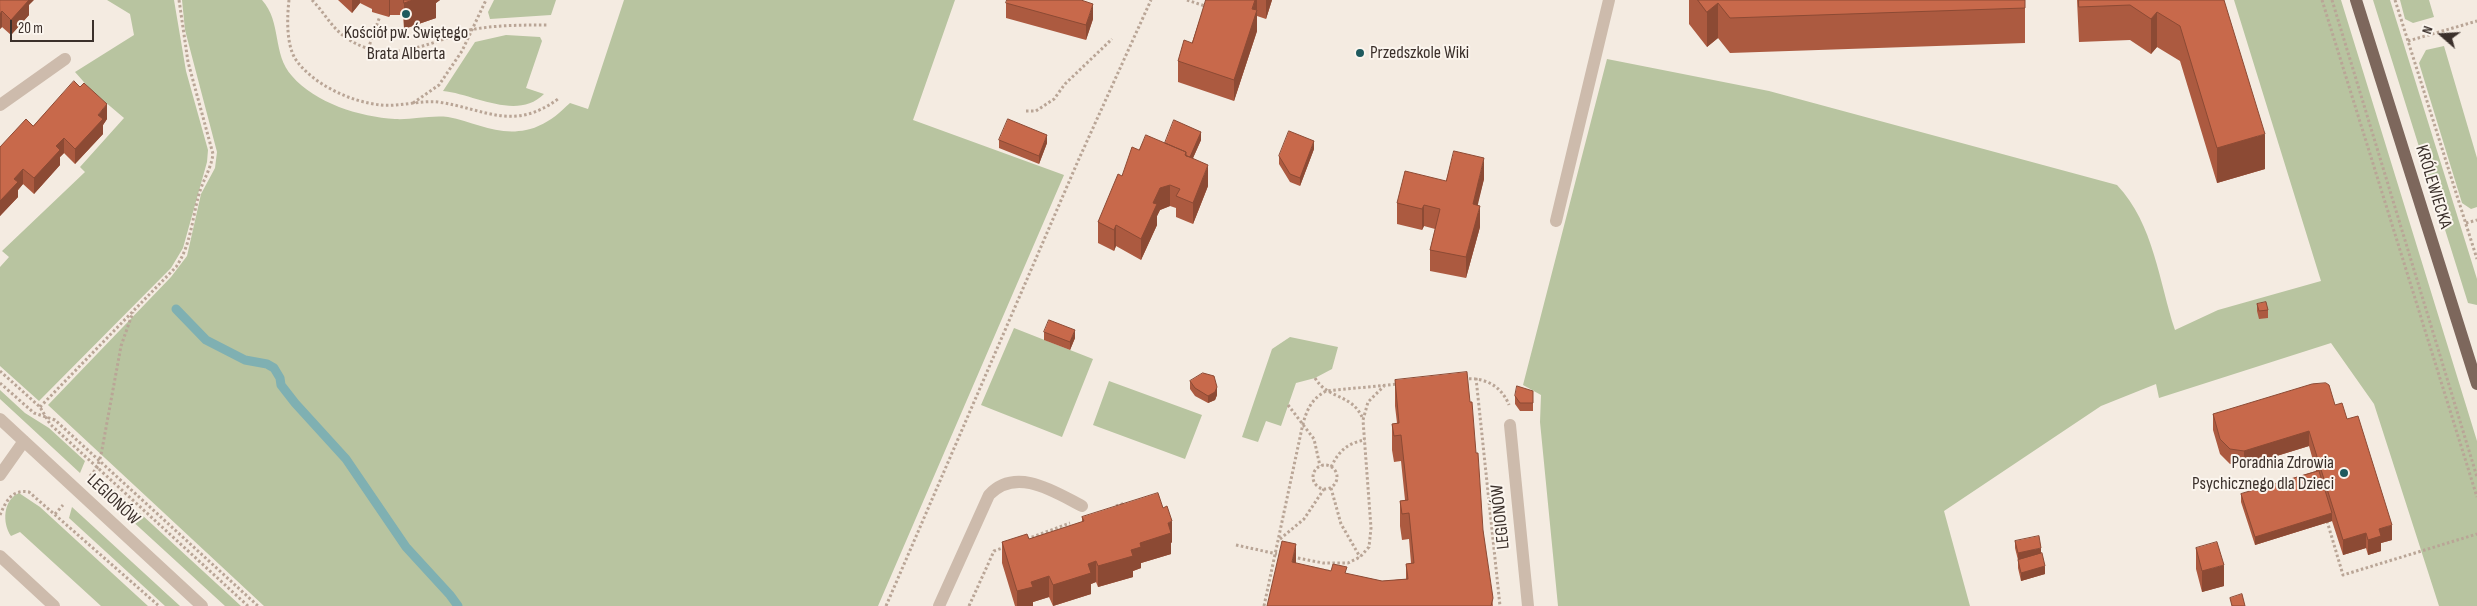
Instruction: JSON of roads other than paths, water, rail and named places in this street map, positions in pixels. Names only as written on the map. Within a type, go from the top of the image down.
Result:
[{"type":"main road","name":"KRÓLEWIECKA","points":[[2356,0],[2477,384]]},
{"type":"street","points":[[1556,221],[1610,0]]},
{"type":"street","points":[[0,105],[65,59]]},
{"type":"street","name":"LEGIONÓW","points":[[0,420],[202,606]]},
{"type":"street","name":"LEGIONÓW","points":[[1510,425],[1528,606]]},
{"type":"street","points":[[0,475],[24,441]]},
{"type":"street","points":[[939,606],[989,495],[995,489],[1010,481],[1020,481],[1046,488],[1082,506]]},
{"type":"street","points":[[0,556],[54,606]]},
{"type":"waterway","points":[[176,309],[206,340],[245,360],[267,364],[274,368],[280,378],[281,385],[346,459],[406,547],[458,606]]},
{"type":"place","name":"Kościół pw. Świętego Brata Alberta","points":[[406,14]]},
{"type":"place","name":"Przedszkole Wiki","points":[[1360,53]]},
{"type":"place","name":"Poradnia Zdrowia Psychicznego dla Dzieci","points":[[2344,473]]}]
